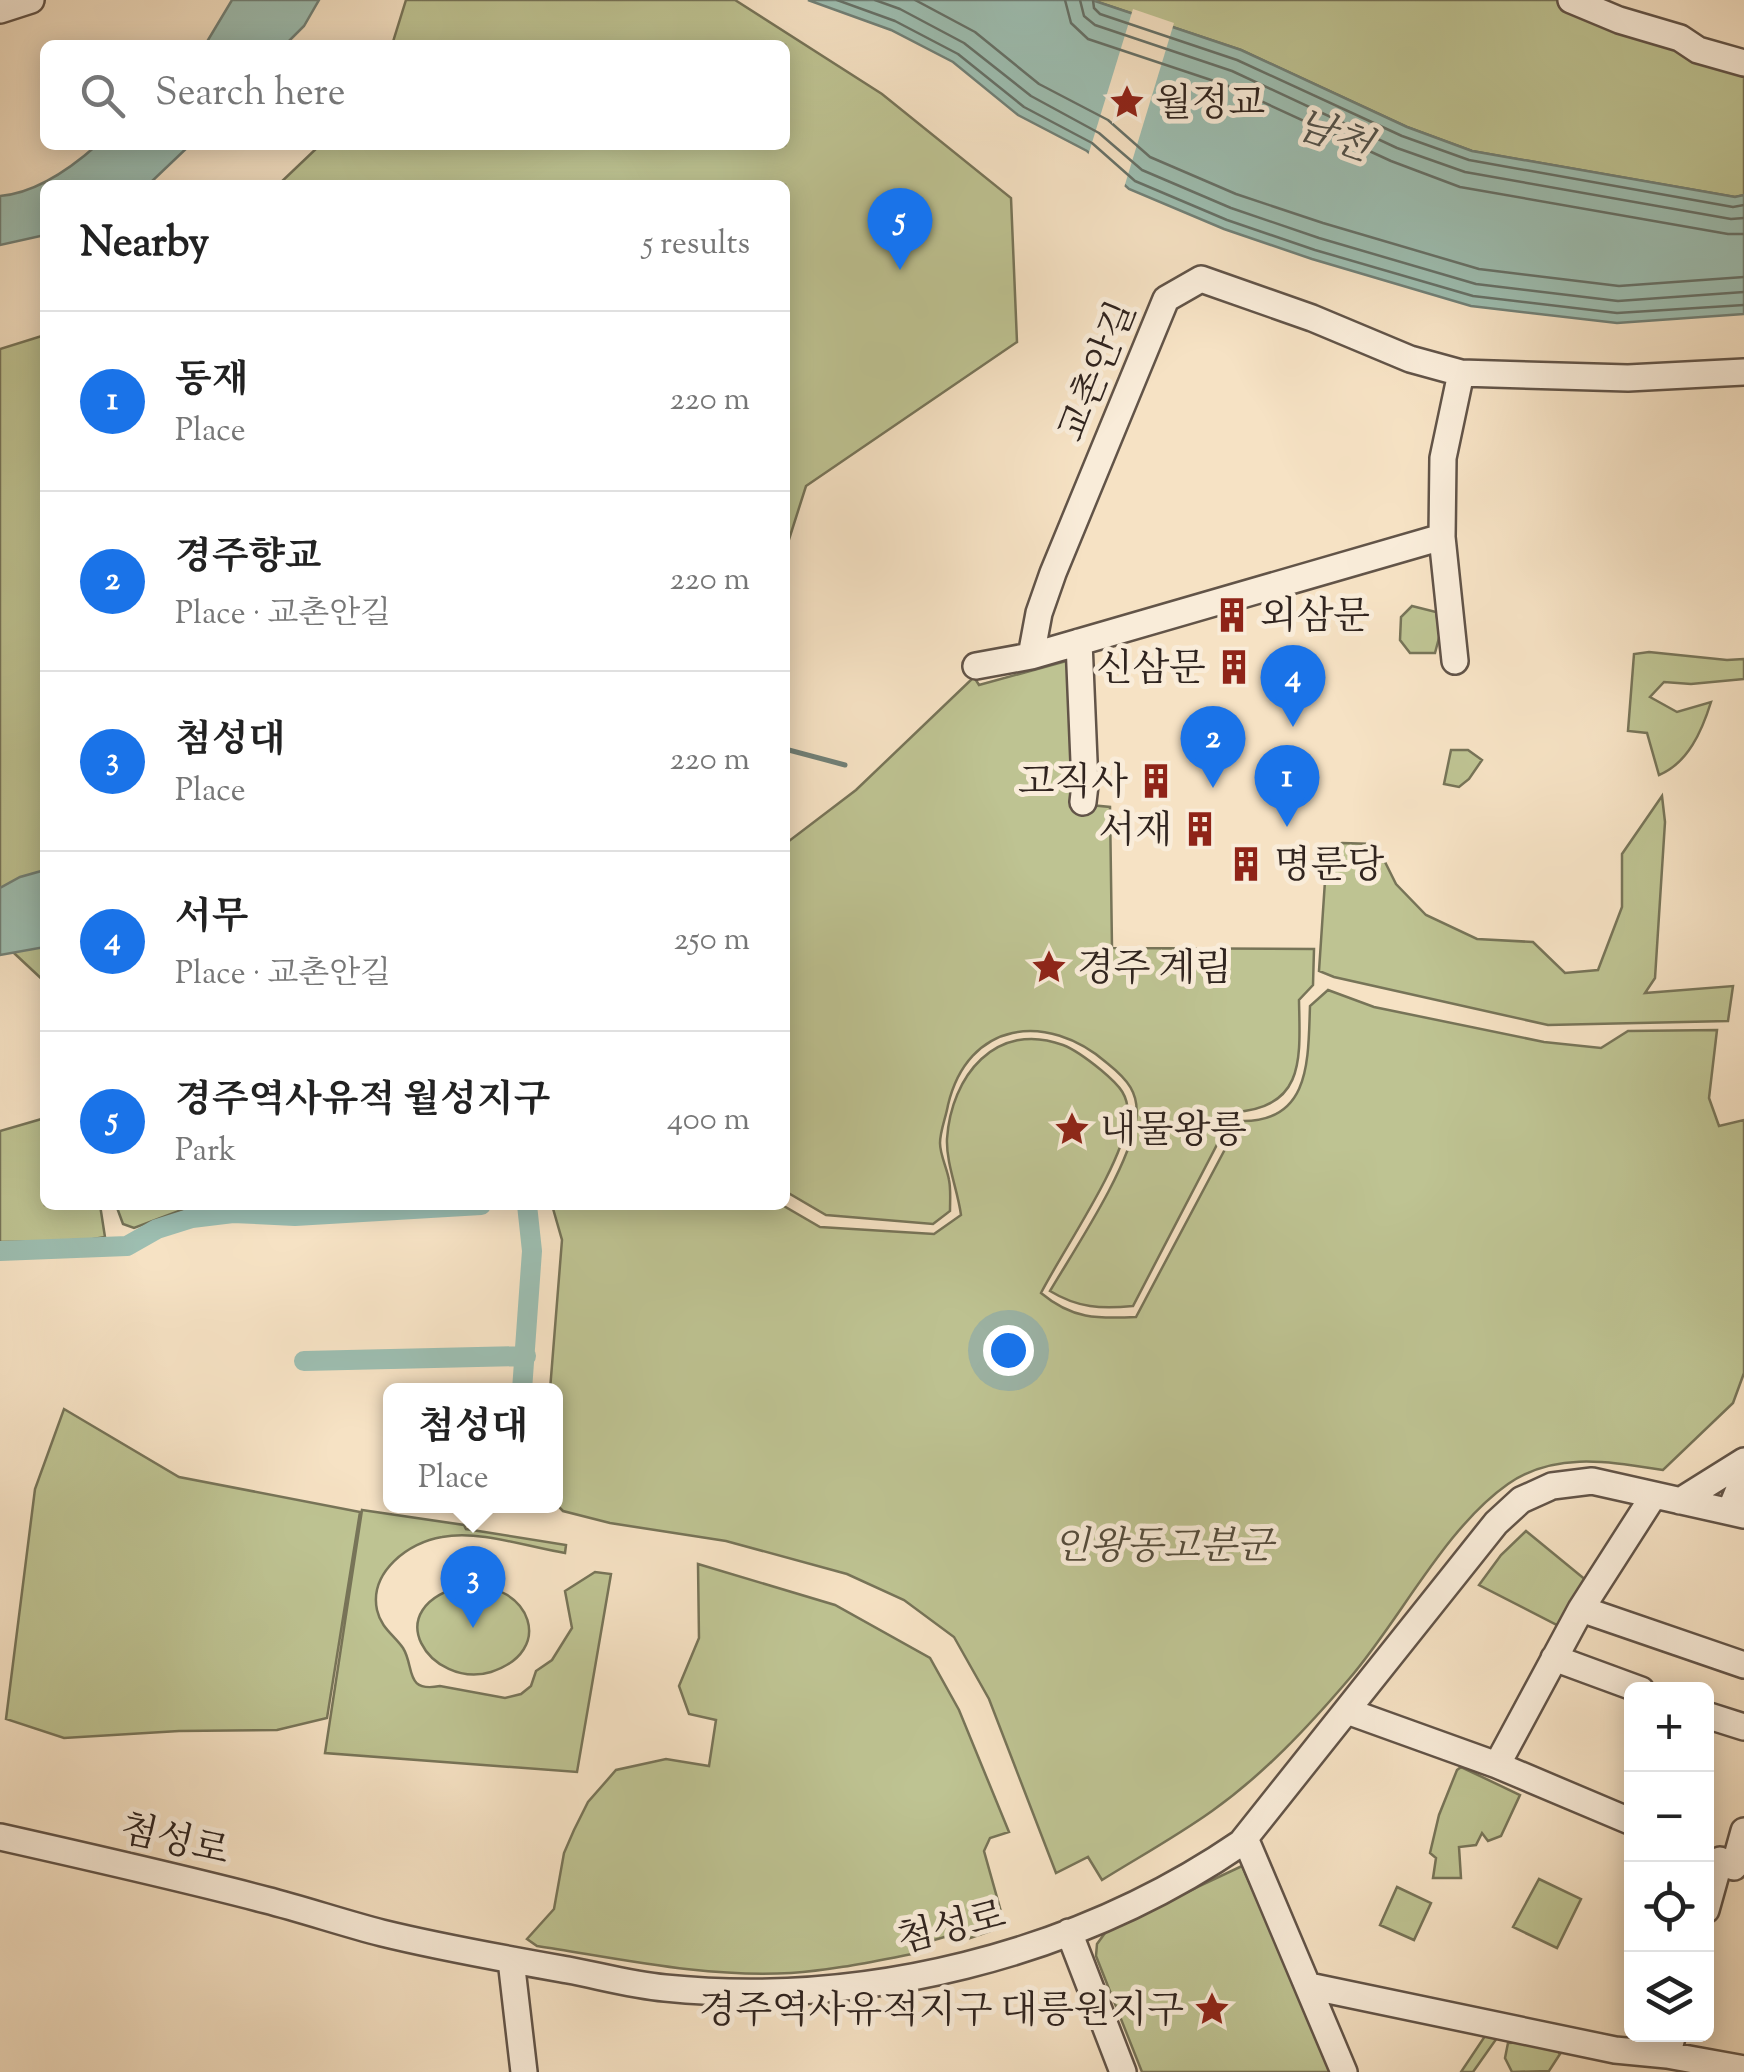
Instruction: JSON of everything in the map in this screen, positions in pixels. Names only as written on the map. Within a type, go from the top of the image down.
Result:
[{"type":"street","points":[[0,10],[31,0]]},
{"type":"street","points":[[1571,0],[1744,64]]},
{"type":"street","name":"교촌안길","points":[[1031,656],[1053,574],[1166,299],[1202,279],[1312,318],[1410,359],[1461,373],[1628,378],[1744,372]]},
{"type":"street","points":[[1455,662],[1442,538],[1444,458],[1461,373]]},
{"type":"street","points":[[976,666],[1031,656],[1442,538]]},
{"type":"street","points":[[1079,642],[1083,802]]},
{"type":"street","points":[[1680,1501],[1744,1461]]},
{"type":"street","points":[[1737,1513],[1744,1478]]},
{"type":"street","name":"첨성로","points":[[0,1837],[251,1896],[382,1933],[664,1988],[815,1990],[944,1972],[1069,1932],[1206,1867],[1244,1838],[1496,1523],[1521,1500],[1552,1486],[1592,1480],[1737,1513]]},
{"type":"street","points":[[1497,1765],[1581,1609],[1654,1495]]},
{"type":"street","points":[[1581,1609],[1744,1665]]},
{"type":"street","points":[[1554,1658],[1624,1684]]},
{"type":"street","points":[[1347,1711],[1497,1765],[1624,1819]]},
{"type":"street","points":[[1714,1718],[1744,1727]]},
{"type":"street","points":[[1714,1891],[1744,1831]]},
{"type":"street","points":[[1244,1838],[1344,2072]]},
{"type":"street","points":[[1069,1932],[1122,2072]]},
{"type":"street","points":[[511,1960],[524,2072]]},
{"type":"street","points":[[1308,1986],[1614,2050],[1670,2045],[1744,2068]]},
{"type":"green space","points":[[406,0],[735,0],[882,94],[1011,198],[1017,342],[806,486],[790,536],[790,180],[283,180],[315,150],[790,150],[790,40],[394,40]]},
{"type":"green space","points":[[1092,0],[1579,0],[1744,61],[1744,195],[1735,197],[1472,151],[1407,127],[1241,50]]},
{"type":"green space","points":[[40,337],[40,977],[0,940],[0,349]]},
{"type":"green space","points":[[1412,606],[1436,612],[1440,634],[1435,653],[1410,653],[1400,640],[1401,617]]},
{"type":"green space","points":[[1634,654],[1744,659],[1744,679],[1691,684],[1664,682],[1650,697],[1677,712],[1711,702],[1686,754],[1659,775],[1647,733],[1628,731]]},
{"type":"green space","name":"경주 계림","points":[[1070,660],[1080,804],[1110,807],[1112,948],[1314,949],[1313,985],[1299,1000],[1294,1076],[1275,1101],[1234,1112],[1133,1306],[1090,1306],[1050,1291],[1113,1184],[1131,1139],[1137,1110],[1134,1094],[1121,1075],[1084,1046],[1060,1036],[1036,1031],[1012,1033],[991,1041],[973,1056],[958,1077],[940,1138],[950,1184],[950,1211],[933,1224],[826,1215],[790,1194],[790,840],[856,790],[974,677],[979,685]]},
{"type":"green space","points":[[1451,750],[1468,750],[1482,760],[1459,787],[1444,784]]},
{"type":"green space","points":[[1662,796],[1665,822],[1655,978],[1645,993],[1733,986],[1728,1021],[1548,1025],[1319,971],[1327,851],[1342,843],[1376,844],[1396,884],[1426,915],[1477,939],[1533,942],[1565,973],[1598,970],[1622,907],[1622,854]]},
{"type":"green space","name":"인왕동고분군","points":[[1328,990],[1374,1007],[1544,1042],[1601,1048],[1628,1031],[1717,1030],[1709,1098],[1719,1126],[1744,1120],[1744,1373],[1733,1403],[1663,1470],[1603,1462],[1564,1463],[1526,1474],[1508,1484],[1443,1549],[1368,1655],[1318,1715],[1250,1782],[1199,1820],[1102,1880],[1088,1857],[1056,1873],[989,1699],[954,1637],[904,1600],[847,1574],[726,1541],[610,1523],[563,1511],[563,1383],[551,1383],[562,1240],[553,1210],[790,1210],[820,1227],[934,1234],[961,1215],[947,1148],[957,1094],[981,1059],[998,1047],[1017,1040],[1039,1039],[1068,1047],[1101,1070],[1122,1092],[1128,1112],[1115,1160],[1041,1293],[1074,1313],[1136,1317],[1240,1121],[1263,1119],[1293,1100],[1306,1067],[1310,1006]]},
{"type":"green space","points":[[40,1119],[40,1210],[101,1210],[105,1237],[0,1242],[0,1131]]},
{"type":"green space","points":[[118,1210],[182,1210],[134,1228],[123,1224]]},
{"type":"green space","points":[[64,1409],[179,1477],[360,1512],[327,1718],[277,1730],[64,1738],[6,1719],[35,1489]]},
{"type":"green space","points":[[362,1510],[566,1545],[565,1553],[488,1537],[457,1535],[429,1540],[394,1561],[379,1583],[377,1610],[403,1648],[412,1677],[421,1686],[505,1698],[521,1694],[531,1686],[536,1671],[552,1660],[572,1628],[565,1591],[595,1572],[611,1574],[577,1772],[325,1753]]},
{"type":"green space","points":[[1526,1531],[1587,1581],[1559,1626],[1479,1585],[1501,1555]]},
{"type":"green space","points":[[698,1564],[835,1605],[930,1658],[959,1710],[1009,1832],[990,1838],[984,1851],[1005,1926],[956,1943],[951,1935],[931,1941],[929,1951],[843,1967],[759,1974],[664,1966],[537,1946],[527,1939],[554,1909],[564,1853],[574,1830],[588,1802],[616,1770],[666,1759],[709,1766],[716,1720],[689,1714],[679,1686],[699,1638]]},
{"type":"green space","points":[[467,1585],[489,1587],[507,1595],[520,1606],[527,1620],[529,1635],[524,1649],[511,1662],[491,1672],[469,1674],[449,1669],[432,1658],[421,1643],[417,1627],[423,1610],[439,1596]]},
{"type":"green space","points":[[1461,1767],[1520,1795],[1501,1836],[1488,1841],[1482,1833],[1476,1845],[1459,1847],[1461,1878],[1433,1878],[1436,1858],[1430,1853],[1439,1815]]},
{"type":"green space","name":"경주역사유적지구 대릉원지구","points":[[1242,1866],[1335,2072],[1142,2072],[1096,1956],[1097,1944],[1108,1929]]},
{"type":"green space","points":[[1539,1879],[1581,1899],[1557,1948],[1513,1927]]},
{"type":"green space","points":[[1397,1887],[1431,1903],[1414,1940],[1380,1925]]},
{"type":"green space","points":[[1485,2036],[1497,2038],[1473,2072],[1461,2072]]},
{"type":"green space","points":[[1527,2042],[1556,2049],[1560,2054],[1549,2071],[1512,2072],[1505,2058],[1508,2043]]},
{"type":"water","points":[[232,0],[319,0],[304,26],[290,40],[208,40]]},
{"type":"water","name":"남천","points":[[808,0],[1092,0],[1241,50],[1407,127],[1472,151],[1735,197],[1744,195],[1744,314],[1617,323],[1471,306],[1312,259],[1224,229],[1129,189],[1087,151],[1018,115],[953,62],[891,30]]},
{"type":"water","points":[[91,150],[185,150],[153,180],[48,180]]},
{"type":"water","points":[[40,184],[40,236],[0,245],[0,196]]},
{"type":"water","points":[[40,871],[40,948],[0,955],[0,888]]},
{"type":"pier","name":"월정교","points":[[1133,9],[1174,23],[1123,191],[1087,159]]},
{"type":"waterway","points":[[790,750],[845,765]]},
{"type":"waterway","points":[[0,1251],[127,1246],[157,1229],[192,1218],[233,1213],[295,1216],[396,1210]]},
{"type":"waterway","points":[[523,1383],[532,1251],[528,1210]]},
{"type":"waterway","points":[[304,1361],[526,1356]]},
{"type":"place","name":"월정교","points":[[1127,102]]},
{"type":"place","name":"경주역사유적 월성지구","points":[[900,270]]},
{"type":"place","name":"외삼문","points":[[1232,615]]},
{"type":"place","name":"신삼문","points":[[1234,667]]},
{"type":"place","name":"서무","points":[[1293,727]]},
{"type":"place","name":"고직사","points":[[1156,781]]},
{"type":"place","name":"경주향교","points":[[1213,788]]},
{"type":"place","name":"동재","points":[[1287,827]]},
{"type":"place","name":"서재","points":[[1200,829]]},
{"type":"place","name":"명룬당","points":[[1246,864]]},
{"type":"place","name":"경주 계림","points":[[1049,967]]},
{"type":"place","name":"내물왕릉","points":[[1072,1129]]},
{"type":"place","name":"첨성대","points":[[473,1628]]},
{"type":"place","name":"경주역사유적지구 대릉원지구","points":[[1212,2009]]}]
